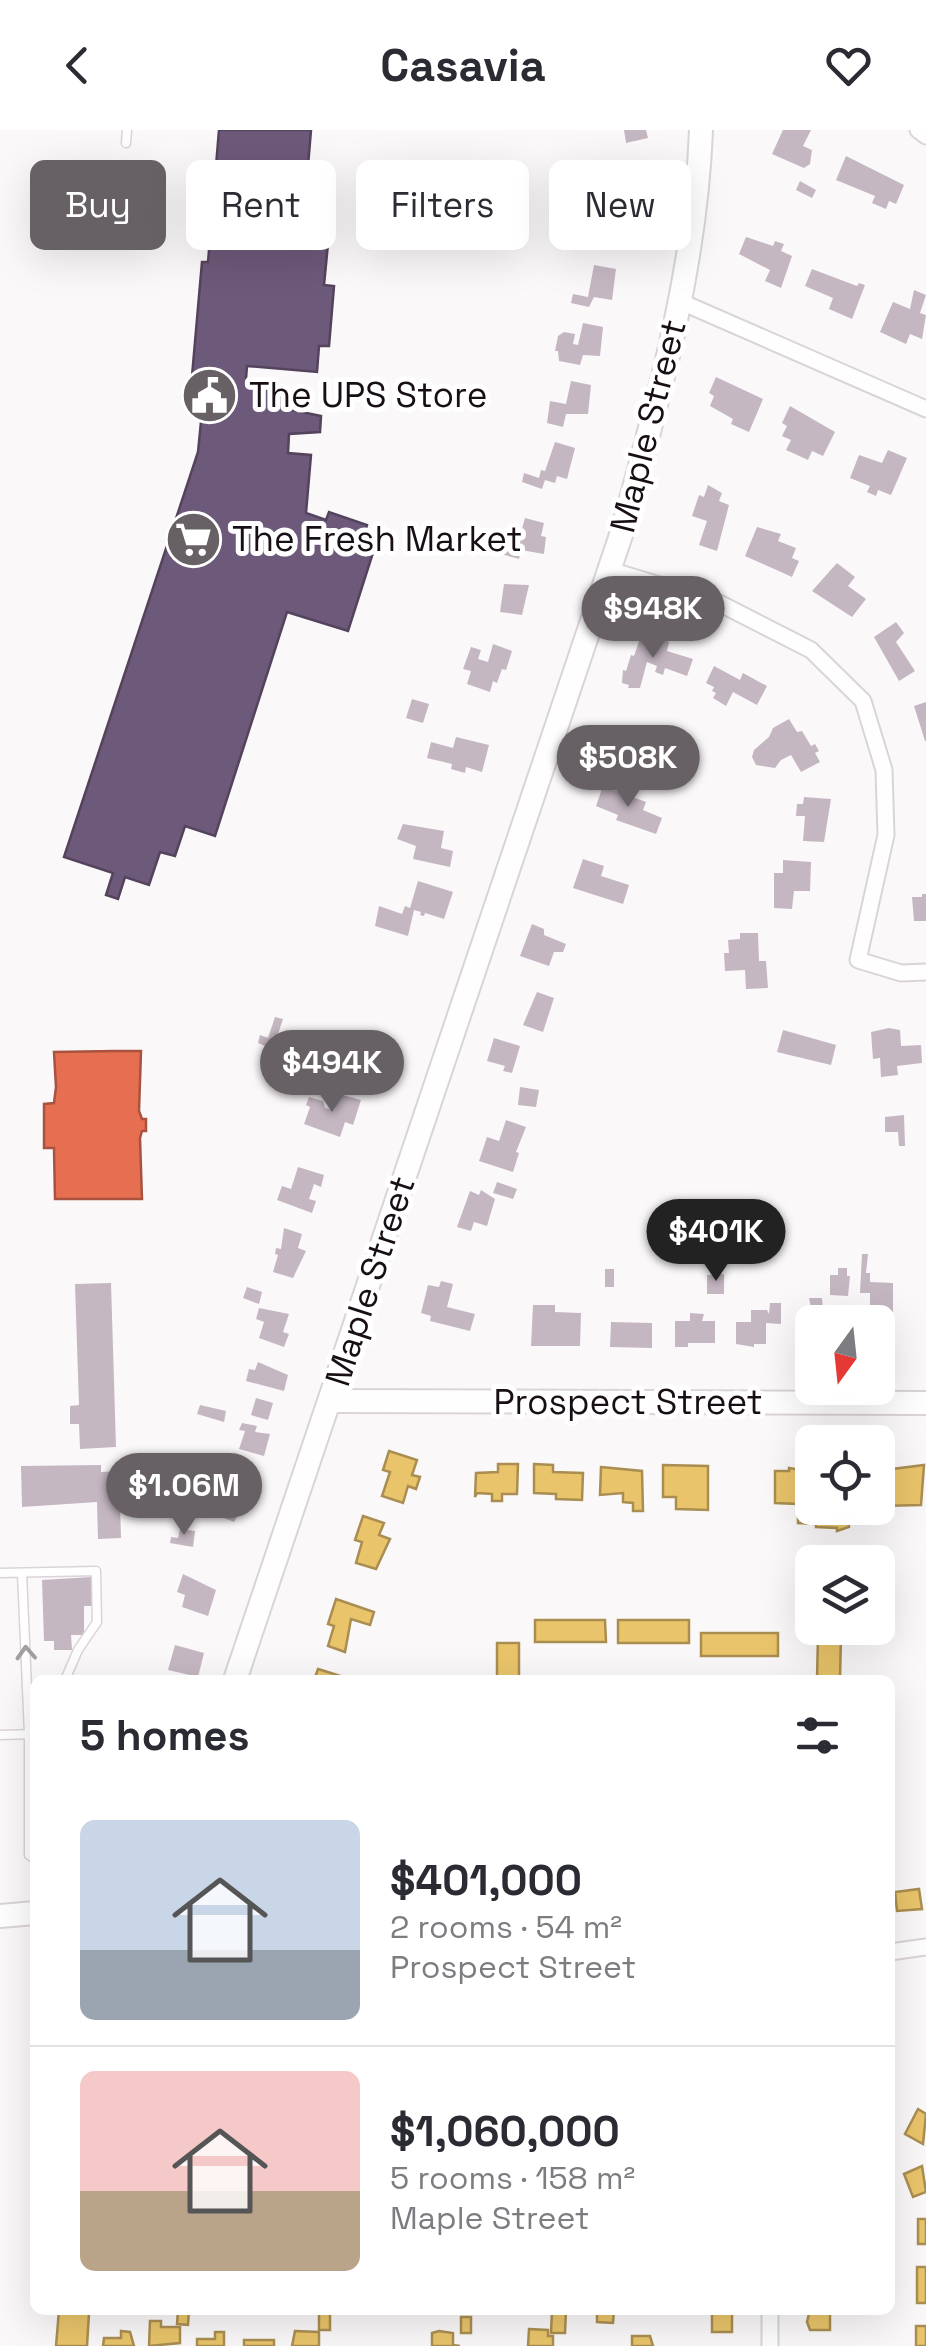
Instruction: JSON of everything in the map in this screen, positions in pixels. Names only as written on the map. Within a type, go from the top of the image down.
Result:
[{"type":"main road","name":"Maple Street","points":[[237,1675],[610,570],[660,393],[679,302],[700,167],[701,130]]},
{"type":"main road","name":"Prospect Street","points":[[331,1401],[926,1403]]},
{"type":"main road","points":[[0,1916],[30,1913]]},
{"type":"street","points":[[918,130],[926,136]]},
{"type":"street","points":[[679,302],[926,409]]},
{"type":"street","points":[[610,570],[719,604],[812,650],[862,701],[884,770],[886,835],[858,960],[901,973],[926,972]]},
{"type":"street","points":[[895,1951],[926,1948]]},
{"type":"street","points":[[770,2315],[770,2346]]},
{"type":"lane","points":[[126,144],[127,130]]},
{"type":"lane","points":[[0,1574],[96,1571],[97,1622],[67,1675]]},
{"type":"lane","points":[[22,1572],[30,1702]]},
{"type":"lane","points":[[0,1735],[30,1734]]},
{"type":"lane","points":[[30,1829],[30,1856]]},
{"type":"building: Homes","points":[[389,1451],[417,1460],[412,1475],[420,1477],[416,1489],[408,1486],[403,1503],[382,1496],[390,1472],[383,1470]]},
{"type":"building: Homes","points":[[498,1464],[518,1464],[517,1494],[502,1494],[502,1501],[492,1501],[492,1494],[477,1493],[475,1497],[476,1473],[498,1472]]},
{"type":"building: Homes","points":[[534,1464],[553,1465],[553,1472],[583,1473],[582,1500],[534,1493]]},
{"type":"building: Homes","points":[[663,1465],[708,1466],[708,1510],[676,1509],[676,1497],[663,1497]]},
{"type":"building: Homes","points":[[924,1465],[921,1505],[895,1506],[895,1469]]},
{"type":"building: Homes","points":[[601,1467],[642,1471],[643,1511],[633,1511],[633,1503],[623,1502],[623,1493],[600,1495]]},
{"type":"building: Homes","points":[[795,1469],[795,1504],[775,1503],[775,1471]]},
{"type":"building: Homes","points":[[363,1516],[384,1523],[379,1535],[390,1539],[376,1569],[356,1563],[362,1542],[355,1540]]},
{"type":"building: Homes","points":[[849,1525],[849,1527],[837,1531],[816,1527]]},
{"type":"building: Homes","points":[[336,1599],[374,1612],[370,1625],[351,1619],[345,1652],[328,1646],[334,1626],[328,1624]]},
{"type":"building: Homes","points":[[535,1620],[605,1620],[606,1642],[535,1642]]},
{"type":"building: Homes","points":[[618,1620],[689,1620],[689,1643],[618,1643]]},
{"type":"building: Homes","points":[[701,1633],[778,1633],[778,1656],[701,1656]]},
{"type":"building: Homes","points":[[497,1643],[519,1643],[519,1675],[497,1675]]},
{"type":"building: Homes","points":[[818,1645],[841,1645],[840,1675],[817,1675]]},
{"type":"building: Homes","points":[[318,1669],[338,1675],[316,1675]]},
{"type":"building: Homes","points":[[919,1889],[922,1909],[897,1911],[895,1892]]},
{"type":"building: Homes","points":[[918,2109],[926,2114],[923,2144],[905,2134]]},
{"type":"building: Homes","points":[[922,2166],[926,2192],[913,2197],[904,2174]]},
{"type":"building: Homes","points":[[918,2219],[926,2219],[926,2244],[918,2244]]},
{"type":"building: Homes","points":[[917,2267],[926,2267],[926,2303],[917,2303]]},
{"type":"building: Homes","points":[[59,2315],[89,2315],[87,2346],[56,2346]]},
{"type":"building: Homes","points":[[178,2315],[189,2315],[188,2325],[177,2324]]},
{"type":"building: Homes","points":[[319,2315],[330,2315],[330,2330],[319,2330]]},
{"type":"building: Homes","points":[[552,2315],[566,2315],[565,2333],[551,2333]]},
{"type":"building: Homes","points":[[597,2315],[614,2315],[613,2323],[597,2322]]},
{"type":"building: Homes","points":[[712,2315],[732,2315],[732,2332],[712,2332]]},
{"type":"building: Homes","points":[[809,2315],[830,2315],[830,2330],[810,2330]]},
{"type":"building: Homes","points":[[461,2317],[471,2317],[471,2333],[461,2333]]},
{"type":"building: Homes","points":[[150,2321],[161,2321],[161,2327],[180,2327],[180,2343],[149,2346]]},
{"type":"building: Homes","points":[[916,2326],[926,2326],[926,2346],[916,2346]]},
{"type":"building: Homes","points":[[529,2329],[548,2330],[553,2346],[528,2346]]},
{"type":"building: Homes","points":[[121,2331],[130,2332],[134,2346],[103,2346],[104,2338],[121,2338]]},
{"type":"building: Homes","points":[[295,2331],[319,2332],[319,2346],[292,2346]]},
{"type":"building: Homes","points":[[215,2332],[224,2332],[224,2346],[197,2346],[197,2339],[215,2339]]},
{"type":"building: Homes","points":[[432,2333],[453,2333],[453,2345],[460,2346],[432,2346]]},
{"type":"building: Homes","points":[[632,2336],[650,2336],[653,2346],[632,2346]]},
{"type":"building: Homes","points":[[244,2340],[274,2340],[274,2346],[244,2346]]},
{"type":"building: Shops","points":[[141,1051],[139,1111],[142,1119],[146,1119],[146,1131],[142,1131],[140,1138],[142,1199],[55,1199],[54,1148],[44,1148],[44,1104],[54,1103],[56,1087],[54,1052]]},
{"type":"building: Offices","points":[[219,130],[311,130],[308,160],[216,160]]},
{"type":"building: Offices","points":[[209,250],[327,250],[324,285],[334,286],[329,346],[319,346],[317,372],[247,366],[246,379],[277,381],[276,393],[293,395],[292,410],[321,416],[320,432],[289,434],[288,453],[311,455],[306,513],[326,520],[329,512],[367,525],[365,533],[378,537],[348,631],[287,612],[215,836],[185,826],[175,856],[160,852],[149,885],[125,877],[118,899],[106,895],[113,873],[64,857],[198,452],[204,391],[192,376],[202,262],[208,262]]},
{"type":"building: Other","points":[[624,130],[646,130],[648,138],[626,143]]},
{"type":"building: Other","points":[[783,130],[811,130],[803,146],[812,150],[810,164],[804,168],[772,154]]},
{"type":"building: Other","points":[[846,156],[904,185],[896,204],[889,201],[886,209],[872,203],[875,196],[836,180]]},
{"type":"building: Other","points":[[800,181],[816,190],[812,198],[796,190]]},
{"type":"building: Other","points":[[746,237],[773,246],[775,241],[784,244],[781,251],[792,256],[781,288],[765,281],[770,270],[739,254]]},
{"type":"building: Other","points":[[594,265],[616,269],[612,300],[594,297],[589,307],[571,303],[573,294],[588,297]]},
{"type":"building: Other","points":[[812,269],[857,286],[865,285],[852,319],[829,309],[833,298],[805,286]]},
{"type":"building: Other","points":[[914,290],[926,295],[920,313],[926,315],[922,339],[910,334],[906,344],[880,332],[893,302],[910,309]]},
{"type":"building: Other","points":[[583,323],[603,327],[600,356],[583,355],[580,365],[559,361],[555,351],[558,336],[564,332],[575,334],[573,344],[578,345]]},
{"type":"building: Other","points":[[716,377],[763,399],[749,432],[731,424],[733,419],[710,406],[714,396],[709,393]]},
{"type":"building: Other","points":[[571,381],[591,385],[588,414],[566,414],[563,427],[547,423],[550,401],[566,404]]},
{"type":"building: Other","points":[[790,406],[835,432],[823,456],[812,451],[808,460],[786,450],[791,440],[782,436],[787,426],[782,423]]},
{"type":"building: Other","points":[[555,442],[575,448],[567,479],[557,476],[555,483],[545,480],[542,489],[522,482],[524,473],[539,478],[541,470],[545,471]]},
{"type":"building: Other","points":[[888,450],[907,458],[891,495],[878,490],[876,496],[867,492],[870,486],[850,478],[859,455],[882,463]]},
{"type":"building: Other","points":[[708,485],[722,493],[719,501],[729,505],[717,551],[699,545],[707,521],[692,516],[699,495],[704,497]]},
{"type":"building: Other","points":[[525,518],[544,523],[544,554],[521,550],[519,559],[501,554],[504,545],[513,547]]},
{"type":"building: Other","points":[[757,527],[781,534],[778,541],[796,548],[792,558],[799,561],[792,577],[745,556]]},
{"type":"building: Other","points":[[837,563],[855,577],[848,586],[866,599],[852,617],[812,591]]},
{"type":"building: Other","points":[[504,584],[529,585],[522,615],[500,612]]},
{"type":"building: Other","points":[[896,622],[904,633],[896,642],[915,671],[899,681],[874,637]]},
{"type":"building: Other","points":[[642,633],[669,642],[667,651],[693,659],[687,676],[665,668],[663,675],[655,672],[657,666],[647,662],[640,688],[628,688],[622,683],[623,670],[634,656]]},
{"type":"building: Other","points":[[493,644],[512,651],[506,670],[502,669],[497,683],[493,681],[490,692],[467,684],[471,671],[463,669],[471,647],[481,650],[478,659],[488,662]]},
{"type":"building: Other","points":[[714,666],[740,680],[743,673],[767,686],[757,705],[733,692],[726,706],[713,698],[714,687],[706,683]]},
{"type":"building: Other","points":[[412,699],[429,704],[423,723],[406,718]]},
{"type":"building: Other","points":[[926,702],[926,741],[925,741],[914,706]]},
{"type":"building: Other","points":[[789,719],[811,746],[815,744],[820,762],[801,772],[791,755],[775,768],[756,765],[754,750],[773,728]]},
{"type":"building: Other","points":[[456,737],[489,745],[482,772],[466,767],[465,773],[451,769],[452,764],[427,758],[431,742],[453,748]]},
{"type":"building: Other","points":[[603,786],[646,802],[643,810],[662,818],[656,834],[616,820],[618,815],[596,806]]},
{"type":"building: Other","points":[[804,797],[831,799],[824,842],[803,841],[805,816],[796,816],[797,804],[803,804]]},
{"type":"building: Other","points":[[403,824],[444,831],[441,848],[453,851],[450,867],[413,859],[416,846],[397,839]]},
{"type":"building: Other","points":[[583,859],[604,866],[601,876],[629,885],[623,904],[573,888]]},
{"type":"building: Other","points":[[783,860],[811,862],[810,891],[794,891],[792,909],[774,908],[774,873],[783,873]]},
{"type":"building: Other","points":[[418,881],[453,892],[444,919],[420,915],[414,910],[408,936],[375,926],[379,906],[402,914],[405,906],[410,908]]},
{"type":"building: Other","points":[[926,894],[926,921],[914,921],[912,897]]},
{"type":"building: Other","points":[[532,924],[544,929],[544,935],[566,944],[563,952],[554,952],[549,966],[520,956]]},
{"type":"building: Other","points":[[740,933],[758,933],[759,961],[766,961],[768,988],[746,989],[745,970],[725,971],[728,940],[740,939]]},
{"type":"building: Other","points":[[537,992],[554,998],[543,1032],[523,1025]]},
{"type":"building: Other","points":[[275,1017],[283,1019],[278,1034],[291,1039],[286,1059],[263,1052],[265,1046],[258,1043],[260,1035],[268,1038]]},
{"type":"building: Other","points":[[783,1030],[836,1045],[831,1065],[777,1052]]},
{"type":"building: Other","points":[[900,1030],[901,1046],[921,1045],[922,1063],[897,1066],[898,1075],[881,1077],[880,1058],[873,1059],[871,1032]]},
{"type":"building: Other","points":[[334,1038],[355,1041],[356,1045],[357,1040],[364,1041],[384,1049],[377,1071],[366,1067],[364,1072],[327,1058]]},
{"type":"building: Other","points":[[494,1038],[520,1046],[512,1073],[503,1071],[505,1066],[487,1061]]},
{"type":"building: Other","points":[[520,1087],[539,1090],[536,1107],[518,1105]]},
{"type":"building: Other","points":[[339,1094],[361,1100],[353,1125],[345,1122],[340,1137],[304,1124],[309,1097],[334,1110]]},
{"type":"building: Other","points":[[904,1115],[905,1146],[899,1146],[898,1132],[885,1132],[885,1117]]},
{"type":"building: Other","points":[[506,1120],[526,1127],[513,1172],[479,1161],[487,1137],[499,1141]]},
{"type":"building: Other","points":[[298,1167],[324,1175],[321,1187],[314,1184],[309,1199],[316,1201],[312,1213],[277,1200],[282,1186],[291,1189]]},
{"type":"building: Other","points":[[497,1182],[517,1189],[513,1199],[493,1193]]},
{"type":"building: Other","points":[[481,1190],[495,1199],[487,1226],[474,1222],[471,1231],[457,1227],[470,1191],[479,1195]]},
{"type":"building: Other","points":[[284,1228],[302,1234],[298,1248],[306,1251],[293,1278],[273,1272]]},
{"type":"building: Other","points":[[862,1254],[868,1254],[866,1273],[870,1273],[870,1282],[893,1283],[893,1305],[870,1305],[870,1293],[860,1293]]},
{"type":"building: Other","points":[[838,1268],[847,1268],[850,1276],[848,1296],[830,1295],[830,1275],[838,1275]]},
{"type":"building: Other","points":[[605,1269],[614,1269],[614,1287],[605,1287]]},
{"type":"building: Other","points":[[724,1274],[724,1294],[707,1294],[707,1275]]},
{"type":"building: Other","points":[[441,1281],[453,1284],[447,1307],[475,1314],[470,1331],[430,1321],[431,1316],[421,1313],[428,1285],[439,1287]]},
{"type":"building: Other","points":[[111,1283],[116,1447],[80,1449],[79,1424],[70,1424],[70,1406],[79,1405],[75,1284]]},
{"type":"building: Other","points":[[247,1287],[262,1292],[259,1304],[243,1298]]},
{"type":"building: Other","points":[[809,1298],[822,1298],[823,1305],[810,1305]]},
{"type":"building: Other","points":[[770,1303],[781,1303],[781,1324],[766,1323],[766,1344],[736,1344],[736,1322],[751,1322],[751,1310],[767,1310],[769,1314]]},
{"type":"building: Other","points":[[533,1305],[555,1305],[555,1312],[581,1313],[580,1346],[531,1346]]},
{"type":"building: Other","points":[[259,1308],[289,1314],[283,1332],[289,1334],[284,1347],[259,1338],[264,1322],[256,1319]]},
{"type":"building: Other","points":[[690,1313],[704,1314],[702,1321],[715,1321],[715,1343],[675,1347],[675,1321],[690,1321]]},
{"type":"building: Other","points":[[611,1322],[652,1323],[652,1348],[610,1347]]},
{"type":"building: Other","points":[[258,1362],[288,1375],[284,1391],[246,1381],[249,1369],[255,1370]]},
{"type":"building: Other","points":[[256,1398],[273,1403],[268,1420],[251,1415]]},
{"type":"building: Other","points":[[200,1405],[226,1411],[224,1422],[197,1414]]},
{"type":"building: Other","points":[[242,1423],[257,1426],[255,1432],[270,1434],[264,1456],[239,1449],[245,1431],[239,1430]]},
{"type":"building: Other","points":[[101,1465],[101,1472],[119,1471],[121,1538],[98,1539],[97,1502],[22,1507],[21,1466]]},
{"type":"building: Other","points":[[223,1479],[243,1485],[240,1504],[244,1505],[234,1522],[204,1510],[207,1500],[213,1502],[213,1491]]},
{"type":"building: Other","points":[[180,1529],[195,1531],[193,1547],[170,1543],[171,1537],[178,1538]]},
{"type":"building: Other","points":[[183,1574],[216,1590],[208,1616],[182,1607],[185,1595],[177,1592]]},
{"type":"building: Other","points":[[91,1577],[92,1606],[84,1606],[84,1635],[71,1635],[72,1650],[54,1650],[54,1641],[44,1641],[42,1580]]},
{"type":"building: Other","points":[[175,1645],[204,1653],[198,1675],[168,1670]]},
{"type":"place","name":"The UPS Store","points":[[210,395]]},
{"type":"place","name":"The Fresh Market","points":[[193,539]]}]
